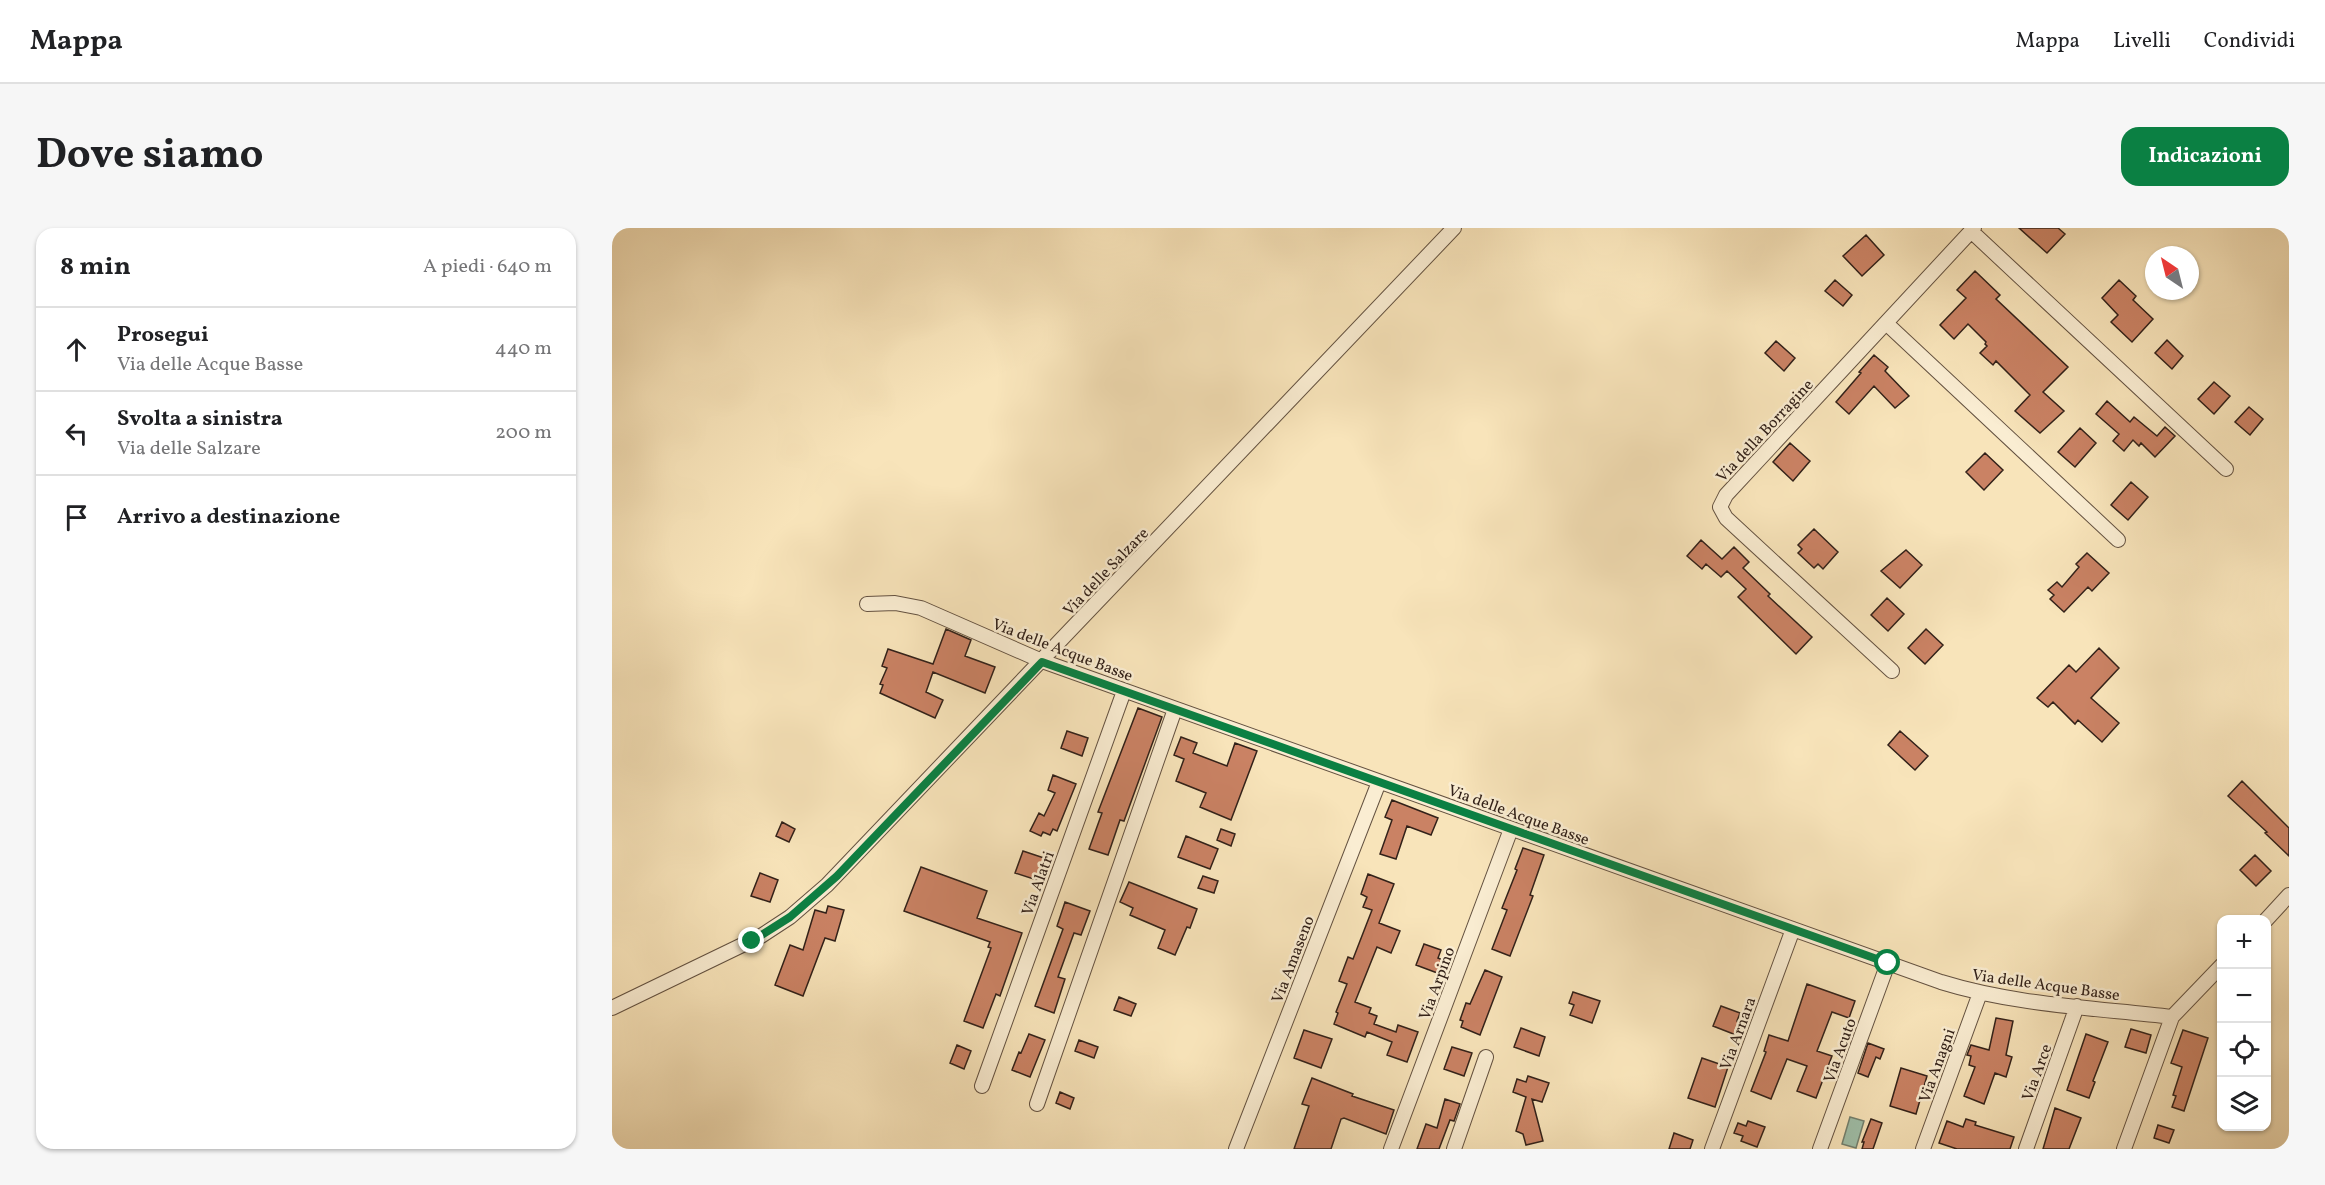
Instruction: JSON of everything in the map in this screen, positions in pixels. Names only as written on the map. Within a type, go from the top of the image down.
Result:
[{"type":"street","name":"Via delle Salzare","points":[[612,1008],[743,946],[797,912],[846,867],[1454,228]]},
{"type":"street","name":"Via della Borragine","points":[[1892,671],[1726,518],[1720,507],[1726,495],[1972,229]]},
{"type":"street","points":[[1972,229],[2226,469]]},
{"type":"street","points":[[1886,322],[2118,540]]},
{"type":"street","name":"Via delle Acque Basse","points":[[867,604],[894,603],[921,608],[1042,662],[1941,982],[1980,993],[2172,1017]]},
{"type":"street","name":"Via Alatri","points":[[982,1086],[1124,690]]},
{"type":"street","points":[[1038,1104],[1174,709]]},
{"type":"street","name":"Via Amaseno","points":[[1236,1149],[1379,782]]},
{"type":"street","name":"Via Arpino","points":[[1392,1149],[1511,829]]},
{"type":"street","points":[[2271,915],[2289,896]]},
{"type":"street","name":"Via Arnara","points":[[1712,1149],[1793,929]]},
{"type":"street","name":"Via Acuto","points":[[1820,1149],[1888,963]]},
{"type":"street","points":[[2124,1149],[2172,1017],[2218,969]]},
{"type":"street","name":"Via Anagni","points":[[1923,1149],[1980,993]]},
{"type":"street","name":"Via Arce","points":[[2026,1149],[2077,1006]]},
{"type":"street","points":[[1454,1149],[1486,1057]]},
{"type":"shaded area","points":[[1850,1117],[1864,1121],[1856,1148],[1842,1144]]},
{"type":"building","points":[[2019,228],[2058,228],[2065,234],[2047,253]]},
{"type":"building","points":[[1866,235],[1884,255],[1862,276],[1843,256]]},
{"type":"building","points":[[1975,271],[2000,295],[1996,299],[2068,367],[2043,392],[2064,411],[2040,433],[2015,411],[2030,395],[1996,361],[1993,365],[1980,353],[1987,346],[1986,342],[1968,324],[1954,339],[1940,325],[1966,298],[1957,290]]},
{"type":"building","points":[[1835,280],[1852,295],[1843,306],[1825,291]]},
{"type":"building","points":[[2119,280],[2136,296],[2133,300],[2153,319],[2132,342],[2111,322],[2118,315],[2102,298]]},
{"type":"building","points":[[2167,340],[2183,356],[2172,369],[2155,353]]},
{"type":"building","points":[[1776,341],[1795,358],[1784,371],[1765,353]]},
{"type":"building","points":[[1874,355],[1888,367],[1885,371],[1909,396],[1895,408],[1874,386],[1849,414],[1836,402]]},
{"type":"building","points":[[2214,382],[2230,396],[2214,414],[2198,399]]},
{"type":"building","points":[[2107,401],[2130,422],[2134,417],[2157,436],[2165,427],[2175,436],[2155,457],[2141,443],[2139,446],[2133,440],[2124,451],[2113,441],[2119,434],[2096,414]]},
{"type":"building","points":[[2249,407],[2263,419],[2250,435],[2235,422]]},
{"type":"building","points":[[2080,428],[2096,443],[2075,467],[2058,452]]},
{"type":"building","points":[[1790,443],[1810,461],[1793,481],[1773,462]]},
{"type":"building","points":[[1985,453],[2003,470],[1984,490],[1966,472]]},
{"type":"building","points":[[2131,482],[2148,497],[2128,520],[2111,505]]},
{"type":"building","points":[[1814,529],[1838,552],[1823,569],[1818,564],[1814,568],[1798,553],[1802,549],[1798,545]]},
{"type":"building","points":[[1701,540],[1722,559],[1734,547],[1749,562],[1743,568],[1770,594],[1768,596],[1812,637],[1796,654],[1738,597],[1746,589],[1727,571],[1721,577],[1706,564],[1702,569],[1687,556]]},
{"type":"building","points":[[1906,550],[1922,565],[1900,588],[1881,571]]},
{"type":"building","points":[[2087,553],[2109,573],[2092,591],[2088,587],[2064,612],[2050,599],[2054,595],[2048,590],[2057,582],[2062,587],[2079,567],[2076,564]]},
{"type":"building","points":[[1887,598],[1904,614],[1888,631],[1871,615]]},
{"type":"building","points":[[946,629],[971,640],[965,656],[995,667],[985,693],[933,672],[926,692],[943,700],[935,718],[880,693],[883,685],[880,684],[887,668],[882,666],[888,649],[933,664]]},
{"type":"building","points":[[1926,629],[1943,645],[1925,664],[1908,648]]},
{"type":"building","points":[[2099,648],[2119,668],[2091,698],[2119,723],[2102,742],[2078,720],[2075,724],[2053,702],[2048,707],[2037,698],[2069,665],[2076,672]]},
{"type":"building","points":[[1138,708],[1162,717],[1124,821],[1120,820],[1108,855],[1089,849],[1102,813],[1098,812]]},
{"type":"building","points":[[1067,731],[1088,738],[1082,756],[1061,748]]},
{"type":"building","points":[[1900,731],[1928,756],[1915,770],[1888,745]]},
{"type":"building","points":[[1181,737],[1197,743],[1193,753],[1227,766],[1235,743],[1257,751],[1231,820],[1200,807],[1206,793],[1176,781],[1184,759],[1174,755]]},
{"type":"building","points":[[1053,775],[1076,784],[1057,831],[1053,829],[1050,835],[1043,832],[1041,836],[1030,831],[1039,813],[1044,816],[1055,793],[1048,790]]},
{"type":"building","points":[[2242,781],[2289,828],[2289,856],[2228,796]]},
{"type":"building","points":[[1392,800],[1438,818],[1431,835],[1407,826],[1396,859],[1380,854],[1392,820],[1385,817]]},
{"type":"building","points":[[782,822],[795,829],[789,842],[776,836]]},
{"type":"building","points":[[1221,829],[1235,834],[1231,846],[1217,840]]},
{"type":"building","points":[[1186,836],[1218,849],[1210,869],[1178,857]]},
{"type":"building","points":[[1523,848],[1544,855],[1530,895],[1533,896],[1510,956],[1492,949],[1507,910],[1502,908]]},
{"type":"building","points":[[1023,851],[1047,859],[1040,881],[1015,873]]},
{"type":"building","points":[[2255,855],[2271,871],[2256,886],[2240,870]]},
{"type":"building","points":[[921,867],[987,891],[977,918],[1022,933],[1000,996],[996,994],[983,1028],[964,1021],[991,948],[988,947],[990,942],[904,911]]},
{"type":"building","points":[[760,873],[778,880],[770,902],[751,896]]},
{"type":"building","points":[[1368,874],[1394,884],[1379,923],[1400,931],[1391,953],[1377,947],[1355,1002],[1371,1008],[1369,1013],[1377,1016],[1374,1024],[1396,1032],[1398,1025],[1418,1032],[1407,1062],[1387,1055],[1392,1042],[1367,1032],[1365,1037],[1334,1024],[1338,1013],[1336,1012],[1347,984],[1339,981],[1348,957],[1353,959],[1372,910],[1363,907],[1367,897],[1361,894]]},
{"type":"building","points":[[1203,876],[1218,881],[1214,893],[1198,888]]},
{"type":"building","points":[[1129,882],[1197,909],[1190,928],[1187,927],[1175,955],[1158,948],[1165,930],[1130,915],[1133,908],[1120,902]]},
{"type":"building","points":[[1065,902],[1090,911],[1081,935],[1074,933],[1058,977],[1065,979],[1054,1013],[1035,1006],[1063,929],[1057,926]]},
{"type":"building","points":[[828,906],[844,910],[835,941],[825,938],[803,996],[775,985],[790,945],[803,950],[815,910],[826,913]]},
{"type":"building","points":[[1424,944],[1441,950],[1438,958],[1445,961],[1440,974],[1416,965]]},
{"type":"building","points":[[1485,970],[1502,977],[1480,1035],[1461,1027],[1463,1021],[1460,1020],[1466,1003],[1470,1004]]},
{"type":"building","points":[[1807,984],[1855,1001],[1849,1018],[1832,1012],[1817,1051],[1832,1056],[1816,1098],[1797,1091],[1807,1066],[1787,1059],[1771,1099],[1751,1091],[1766,1052],[1764,1051],[1769,1035],[1788,1041]]},
{"type":"building","points":[[1573,992],[1600,1001],[1592,1023],[1570,1015],[1574,1005],[1569,1003]]},
{"type":"building","points":[[1119,997],[1136,1004],[1131,1016],[1114,1010]]},
{"type":"building","points":[[1721,1006],[1740,1013],[1737,1021],[1741,1022],[1736,1035],[1713,1026]]},
{"type":"building","points":[[1996,1018],[2013,1021],[2006,1055],[2012,1057],[2006,1077],[1995,1073],[1984,1104],[1964,1096],[1975,1067],[1969,1065],[1971,1056],[1967,1055],[1971,1045],[1989,1050]]},
{"type":"building","points":[[1521,1028],[1545,1037],[1539,1056],[1514,1047]]},
{"type":"building","points":[[2131,1029],[2151,1035],[2146,1053],[2125,1047]]},
{"type":"building","points":[[1304,1030],[1332,1039],[1321,1068],[1294,1058]]},
{"type":"building","points":[[2183,1030],[2208,1038],[2184,1111],[2172,1107],[2176,1096],[2173,1095],[2182,1067],[2171,1063]]},
{"type":"building","points":[[1029,1034],[1045,1040],[1030,1077],[1012,1070]]},
{"type":"building","points":[[2086,1034],[2108,1042],[2089,1098],[2067,1090]]},
{"type":"building","points":[[1079,1040],[1098,1047],[1094,1058],[1075,1051]]},
{"type":"building","points":[[1868,1043],[1884,1049],[1880,1059],[1876,1057],[1868,1077],[1858,1073]]},
{"type":"building","points":[[957,1045],[971,1051],[964,1069],[950,1063]]},
{"type":"building","points":[[1452,1047],[1472,1053],[1464,1076],[1444,1069]]},
{"type":"building","points":[[1702,1058],[1728,1067],[1715,1107],[1688,1098]]},
{"type":"building","points":[[1901,1068],[1927,1076],[1916,1114],[1890,1106]]},
{"type":"building","points":[[1528,1076],[1549,1083],[1542,1102],[1532,1099],[1543,1141],[1526,1145],[1523,1134],[1516,1131],[1526,1097],[1513,1092],[1517,1079],[1526,1082]]},
{"type":"building","points":[[1312,1078],[1353,1094],[1352,1096],[1394,1110],[1386,1134],[1344,1118],[1341,1119],[1331,1149],[1294,1149],[1309,1106],[1302,1104]]},
{"type":"building","points":[[1060,1092],[1074,1098],[1070,1109],[1056,1103]]},
{"type":"building","points":[[1445,1099],[1460,1104],[1454,1121],[1450,1120],[1439,1149],[1417,1149],[1426,1124],[1437,1128]]},
{"type":"building","points":[[2055,1108],[2081,1118],[2069,1149],[2043,1149]]},
{"type":"building","points":[[1871,1119],[1882,1123],[1873,1149],[1862,1149],[1864,1142],[1862,1142]]},
{"type":"building","points":[[1966,1119],[1976,1122],[1975,1125],[2014,1137],[2010,1149],[1957,1149],[1939,1143],[1947,1121],[1963,1127]]},
{"type":"building","points":[[1748,1121],[1765,1127],[1757,1147],[1741,1141],[1743,1136],[1734,1133],[1738,1123],[1746,1126]]},
{"type":"building","points":[[2158,1125],[2174,1130],[2169,1143],[2154,1138]]},
{"type":"building","points":[[1674,1133],[1693,1140],[1690,1149],[1669,1149]]},
{"type":"route","points":[[752,941],[790,917],[837,876],[1042,662],[1888,963]]}]
